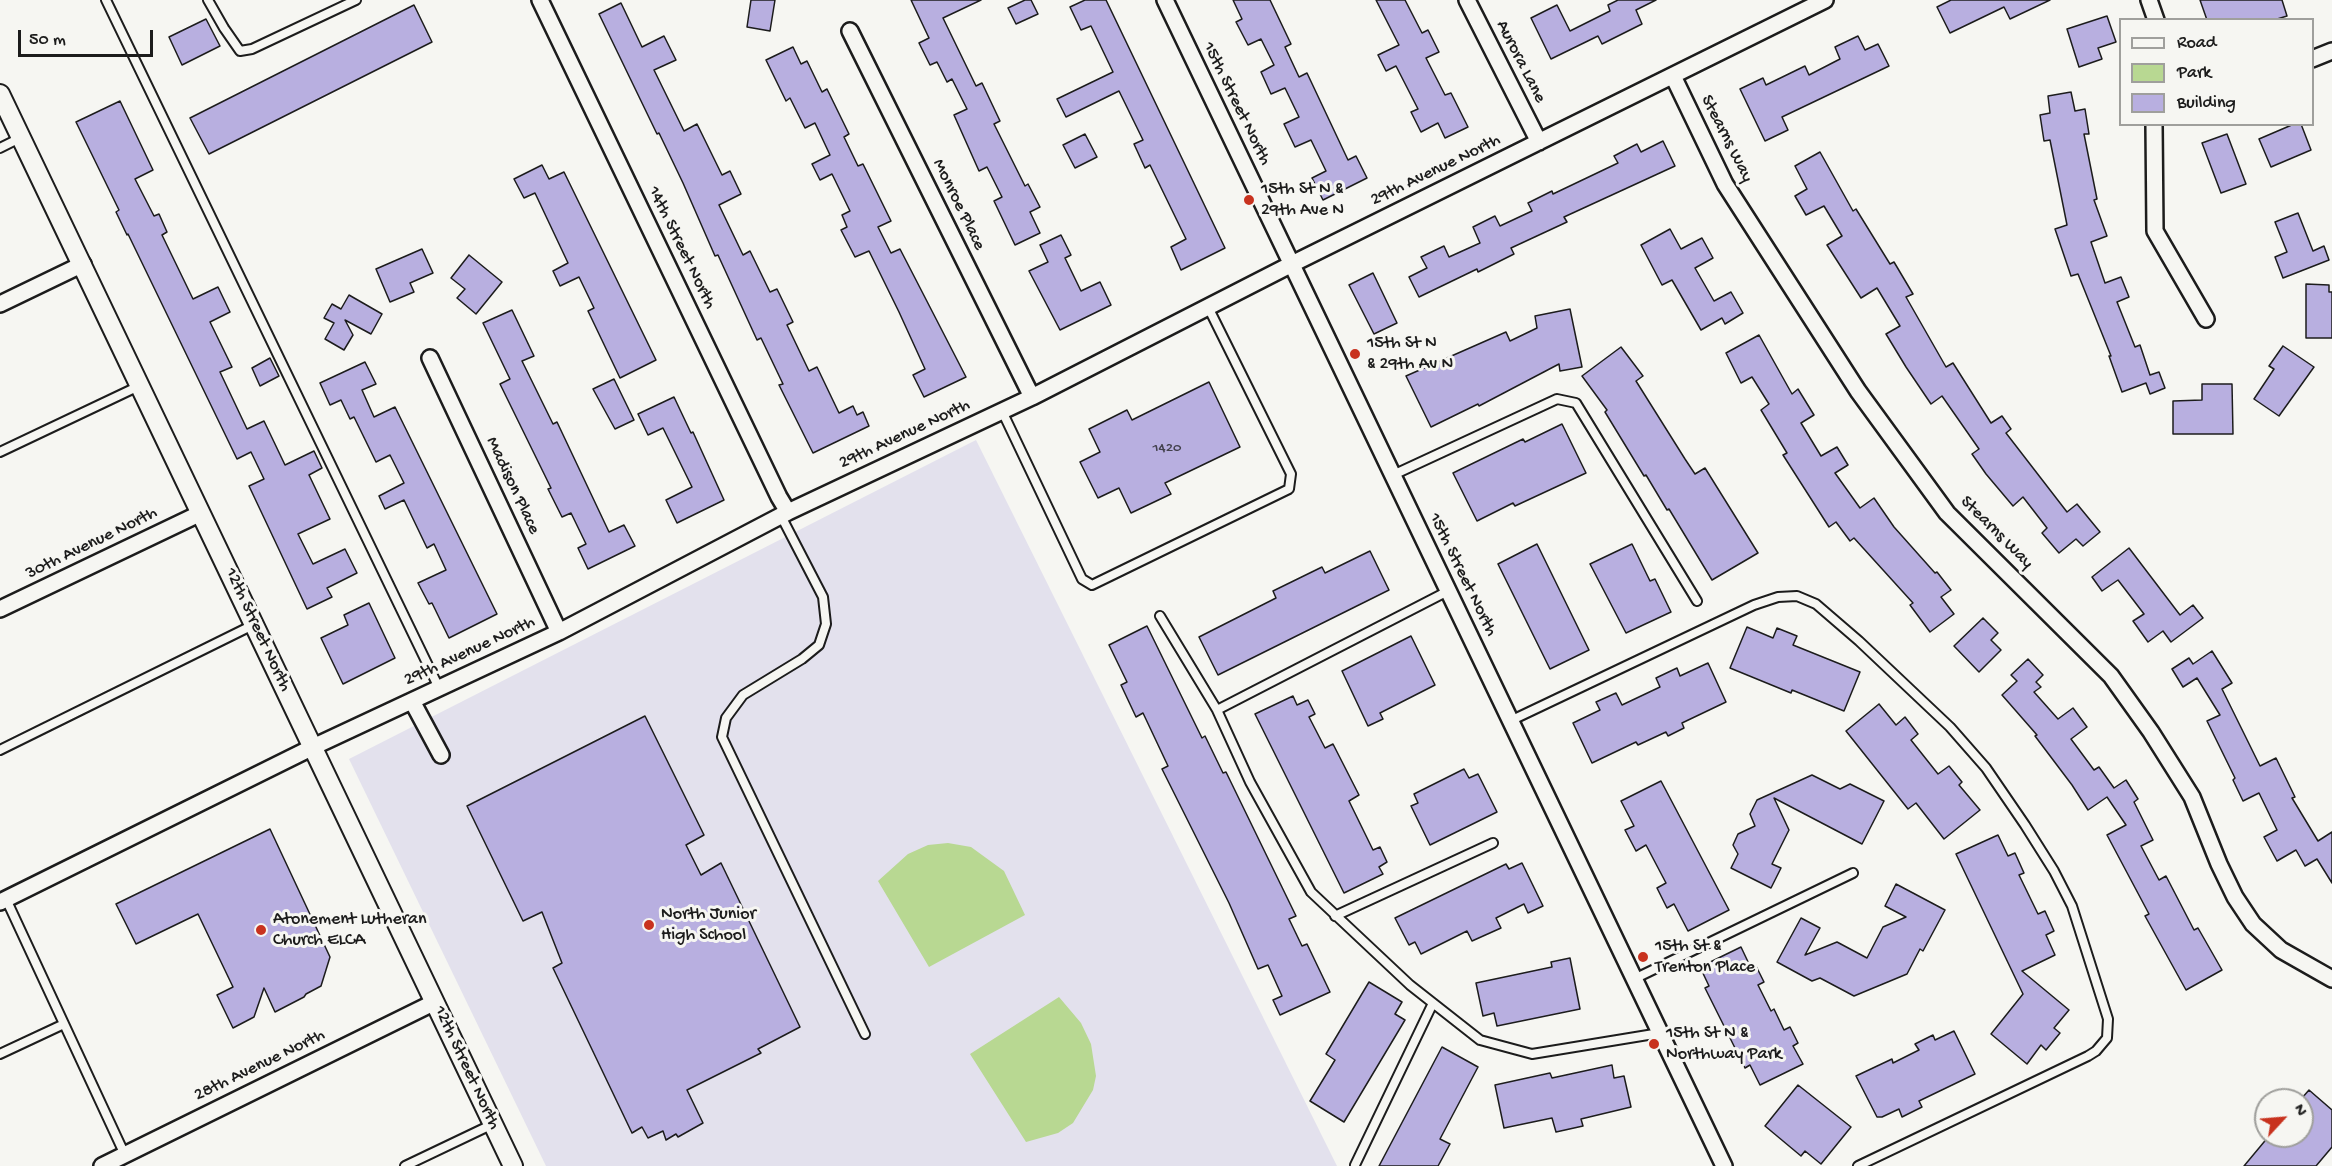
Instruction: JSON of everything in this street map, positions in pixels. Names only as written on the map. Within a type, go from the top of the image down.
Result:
[{"type":"street","name":"14th Street North","points":[[540,0],[779,496],[784,514]]},
{"type":"street","name":"15th Street North","points":[[1165,0],[1724,1166]]},
{"type":"street","name":"Aurora Lane","points":[[1467,0],[1539,142]]},
{"type":"street","name":"29th Avenue North","points":[[3,900],[313,747],[559,632],[784,514],[1032,397],[1292,264],[1825,0]]},
{"type":"street","points":[[2149,0],[2156,13],[2156,18]]},
{"type":"street","name":"Monroe Place","points":[[850,31],[1032,397]]},
{"type":"street","points":[[2314,59],[2332,51]]},
{"type":"street","name":"Stearns Way","points":[[1673,76],[1725,184],[1857,391],[1947,513],[2111,676],[2151,732],[2192,797],[2219,864],[2235,897],[2253,924],[2281,950],[2332,979]]},
{"type":"street","name":"12th Street North","points":[[0,94],[513,1166]]},
{"type":"street","points":[[2154,126],[2156,231],[2206,319]]},
{"type":"street","points":[[0,304],[83,264]]},
{"type":"street","name":"Madison Place","points":[[430,357],[559,632]]},
{"type":"street","name":"30th Avenue North","points":[[0,609],[201,513]]},
{"type":"street","points":[[412,701],[441,755]]},
{"type":"street","name":"28th Avenue North","points":[[102,1166],[435,1002]]},
{"type":"lane","points":[[116,0],[107,2],[439,688]]},
{"type":"lane","points":[[208,0],[240,51],[252,49],[356,0]]},
{"type":"lane","points":[[0,148],[21,138]]},
{"type":"lane","points":[[1002,411],[1082,579],[1092,585],[1289,489],[1291,474],[1208,307]]},
{"type":"lane","points":[[0,452],[141,385]]},
{"type":"lane","points":[[1392,475],[1557,399],[1576,403],[1697,601]]},
{"type":"lane","points":[[784,514],[824,597],[826,624],[819,645],[802,659],[743,695],[726,718],[722,737],[865,1034]]},
{"type":"lane","points":[[1217,710],[1448,591]]},
{"type":"lane","points":[[1510,721],[1754,605],[1778,597],[1797,596],[1816,604],[1859,641],[1950,727],[1986,768],[2054,871],[2072,906],[2108,1019],[2108,1038],[2088,1056],[1858,1166]]},
{"type":"lane","points":[[1160,615],[1217,710],[1250,782],[1311,892],[1410,986],[1480,1040],[1532,1054],[1660,1033]]},
{"type":"lane","points":[[0,750],[255,624]]},
{"type":"lane","points":[[1335,916],[1494,843]]},
{"type":"lane","points":[[1634,979],[1852,873]]},
{"type":"lane","points":[[3,900],[125,1155]]},
{"type":"lane","points":[[1355,1165],[1433,1003]]},
{"type":"lane","points":[[0,1054],[64,1024]]},
{"type":"lane","points":[[405,1166],[493,1124]]},
{"type":"shaded area","points":[[976,440],[1337,1166],[546,1166],[349,759]]},
{"type":"green space","points":[[948,843],[971,847],[1004,871],[1025,915],[929,967],[878,881],[908,854],[928,845]]},
{"type":"green space","points":[[1059,997],[1081,1023],[1091,1044],[1096,1076],[1093,1090],[1073,1123],[1058,1133],[1026,1142],[970,1054]]},
{"type":"building","points":[[751,0],[775,0],[770,31],[747,27]]},
{"type":"building","points":[[911,0],[981,0],[943,18],[976,86],[982,83],[1000,121],[994,124],[1025,186],[1028,184],[1040,207],[1030,212],[1040,233],[1015,245],[994,201],[1002,197],[987,167],[979,171],[954,115],[967,109],[952,79],[947,82],[937,62],[930,65],[919,43],[929,38]]},
{"type":"building","points":[[1025,0],[1031,0],[1038,14],[1016,24],[1008,8]]},
{"type":"building","points":[[1085,0],[1106,0],[1225,248],[1181,270],[1171,247],[1186,239],[1150,165],[1145,168],[1134,144],[1143,140],[1119,91],[1066,117],[1057,99],[1113,72],[1091,26],[1081,30],[1070,7]]},
{"type":"building","points":[[1233,0],[1270,0],[1291,44],[1285,47],[1299,77],[1307,73],[1348,160],[1356,156],[1367,178],[1323,200],[1312,178],[1326,171],[1311,140],[1295,147],[1284,124],[1299,117],[1285,88],[1271,94],[1261,72],[1274,65],[1261,39],[1248,45],[1236,22],[1242,19]]},
{"type":"building","points":[[1376,0],[1405,0],[1422,33],[1428,30],[1439,52],[1426,58],[1445,95],[1451,93],[1468,127],[1445,138],[1438,123],[1421,132],[1411,112],[1418,109],[1396,66],[1386,71],[1378,55],[1399,45]]},
{"type":"building","points":[[1618,0],[1656,0],[1636,10],[1642,24],[1602,44],[1598,36],[1551,59],[1531,18],[1557,5],[1570,31],[1610,11],[1608,5]]},
{"type":"building","points":[[1951,0],[2050,0],[2010,19],[2004,7],[1950,33],[1937,7]]},
{"type":"building","points":[[2200,0],[2282,0],[2287,16],[2280,18],[2206,18]]},
{"type":"building","points":[[621,3],[642,47],[664,36],[676,60],[654,70],[684,131],[697,124],[722,175],[730,171],[741,194],[719,205],[743,255],[750,251],[770,292],[777,289],[793,322],[787,325],[809,371],[817,367],[839,413],[853,406],[857,415],[863,412],[869,426],[813,453],[779,385],[783,384],[761,338],[757,340],[718,255],[715,256],[659,133],[657,134],[599,14]]},
{"type":"building","points":[[414,5],[432,42],[209,154],[190,118]]},
{"type":"building","points":[[2107,16],[2116,42],[2098,48],[2102,59],[2079,67],[2067,29]]},
{"type":"building","points":[[206,19],[220,46],[182,65],[169,37]]},
{"type":"building","points":[[1858,36],[1865,50],[1878,44],[1889,66],[1782,117],[1788,130],[1765,141],[1740,89],[1763,78],[1766,85],[1805,66],[1809,75],[1840,59],[1835,47]]},
{"type":"building","points":[[793,47],[801,64],[807,61],[822,92],[827,89],[849,134],[844,137],[858,166],[863,164],[891,221],[878,227],[891,253],[900,249],[966,377],[924,397],[913,375],[925,369],[899,312],[869,251],[855,257],[841,230],[847,227],[842,215],[850,211],[832,174],[820,180],[812,164],[830,155],[815,123],[805,128],[790,98],[786,101],[766,60]]},
{"type":"building","points":[[2071,92],[2075,111],[2085,109],[2089,134],[2084,134],[2097,199],[2094,200],[2107,236],[2091,242],[2105,283],[2121,277],[2129,297],[2117,302],[2135,347],[2140,345],[2150,375],[2159,372],[2165,388],[2150,394],[2146,383],[2122,392],[2109,356],[2111,356],[2078,274],[2071,276],[2055,229],[2067,225],[2050,140],[2044,141],[2040,115],[2050,113],[2048,96]]},
{"type":"building","points":[[120,101],[153,170],[135,179],[154,216],[159,214],[167,232],[162,235],[193,299],[218,287],[230,312],[210,322],[232,367],[220,372],[247,429],[264,421],[285,465],[314,451],[322,468],[309,475],[330,519],[298,534],[313,564],[345,549],[357,573],[327,588],[332,597],[307,609],[249,486],[264,479],[251,452],[237,459],[116,212],[119,210],[76,122]]},
{"type":"building","points":[[2289,126],[2302,126],[2311,150],[2271,167],[2259,139]]},
{"type":"building","points":[[1085,134],[1097,157],[1075,168],[1063,145]]},
{"type":"building","points":[[2227,134],[2246,184],[2221,193],[2202,143]]},
{"type":"building","points":[[1663,141],[1675,166],[1564,217],[1567,222],[1511,248],[1514,254],[1419,297],[1409,277],[1427,268],[1421,257],[1444,246],[1449,257],[1480,243],[1473,227],[1495,216],[1500,226],[1532,211],[1528,203],[1552,191],[1553,194],[1618,163],[1614,156],[1637,144],[1641,152]]},
{"type":"building","points":[[1820,152],[1853,211],[1856,209],[1890,264],[1894,262],[1913,294],[1906,297],[1946,367],[1953,363],[1991,423],[2002,416],[2011,429],[2006,433],[2067,512],[2077,504],[2100,532],[2083,546],[2076,539],[2059,553],[2042,533],[2047,528],[2023,497],[2013,506],[1986,474],[1972,454],[1979,449],[1942,396],[1931,404],[1906,367],[1886,334],[1900,326],[1877,288],[1861,298],[1827,245],[1842,236],[1824,206],[1806,215],[1795,196],[1807,189],[1795,166]]},
{"type":"building","points":[[542,165],[549,179],[564,172],[656,360],[620,378],[588,311],[594,308],[579,277],[560,286],[553,271],[568,263],[535,193],[524,198],[514,179]]},
{"type":"building","points":[[2298,213],[2313,251],[2324,246],[2329,260],[2283,278],[2275,257],[2287,252],[2275,222]]},
{"type":"building","points":[[1670,229],[1681,249],[1702,238],[1713,258],[1695,268],[1714,301],[1731,292],[1743,313],[1725,324],[1722,318],[1701,330],[1672,280],[1662,285],[1641,245]]},
{"type":"building","points":[[1061,235],[1071,255],[1065,258],[1081,291],[1100,282],[1111,305],[1060,330],[1029,271],[1048,262],[1040,245]]},
{"type":"building","points":[[422,249],[433,273],[410,283],[414,292],[390,302],[376,269]]},
{"type":"building","points":[[469,255],[502,282],[476,314],[457,298],[465,289],[451,278]]},
{"type":"building","points":[[1373,273],[1397,323],[1374,334],[1349,285]]},
{"type":"building","points":[[2306,284],[2329,285],[2329,292],[2332,292],[2332,338],[2306,338]]},
{"type":"building","points":[[349,295],[382,314],[371,334],[345,320],[353,335],[344,350],[325,339],[334,323],[324,318],[332,304],[341,309]]},
{"type":"building","points":[[1570,309],[1582,367],[1560,371],[1559,364],[1479,406],[1478,404],[1431,427],[1406,376],[1506,332],[1510,341],[1537,328],[1535,316]]},
{"type":"building","points":[[512,310],[534,356],[522,361],[553,424],[557,422],[609,532],[624,525],[635,546],[588,569],[578,548],[586,544],[571,513],[562,517],[548,489],[551,488],[500,384],[510,379],[483,323]]},
{"type":"building","points":[[1759,335],[1792,394],[1798,389],[1814,415],[1801,423],[1821,456],[1837,447],[1848,465],[1835,473],[1860,508],[1874,498],[1894,527],[1951,590],[1941,597],[1954,614],[1930,632],[1910,605],[1913,603],[1854,538],[1850,541],[1836,522],[1829,527],[1783,455],[1787,453],[1761,410],[1769,404],[1752,377],[1741,383],[1726,353]]},
{"type":"building","points":[[2283,346],[2314,367],[2279,416],[2254,399],[2274,369],[2269,366]]},
{"type":"building","points":[[1621,347],[1643,376],[1636,381],[1685,459],[1695,474],[1705,468],[1758,553],[1712,580],[1669,509],[1667,510],[1646,475],[1644,476],[1605,412],[1607,410],[1582,376]]},
{"type":"building","points":[[270,358],[279,376],[260,386],[252,368]]},
{"type":"building","points":[[365,362],[376,384],[362,390],[374,417],[395,407],[497,614],[449,638],[432,603],[429,604],[418,583],[446,570],[434,544],[427,548],[404,500],[385,509],[379,496],[404,483],[390,455],[376,462],[354,417],[350,419],[341,400],[330,405],[320,383]]},
{"type":"building","points":[[614,379],[634,420],[615,429],[593,389]]},
{"type":"building","points":[[1209,382],[1240,447],[1165,483],[1171,494],[1131,513],[1119,488],[1098,498],[1080,462],[1100,452],[1089,429],[1127,410],[1132,420]]},
{"type":"building","points":[[2202,384],[2232,384],[2233,434],[2173,434],[2173,401],[2202,400]]},
{"type":"building","points":[[674,397],[691,433],[693,432],[724,500],[677,523],[666,500],[692,487],[663,428],[648,435],[638,414]]},
{"type":"building","points":[[1562,424],[1586,473],[1515,506],[1513,503],[1477,521],[1453,473],[1523,439],[1525,442]]},
{"type":"building","points":[[1537,544],[1589,650],[1550,669],[1498,564]]},
{"type":"building","points":[[1632,544],[1650,581],[1655,579],[1671,612],[1626,633],[1590,564]]},
{"type":"building","points":[[2129,548],[2180,615],[2193,605],[2203,618],[2171,642],[2163,631],[2148,642],[2133,621],[2144,614],[2118,580],[2102,591],[2092,577]]},
{"type":"building","points":[[1370,551],[1389,590],[1218,675],[1199,637],[1276,598],[1273,591],[1322,567],[1325,573]]},
{"type":"building","points":[[369,603],[395,658],[343,684],[321,638],[348,625],[344,615]]},
{"type":"building","points":[[1983,618],[1998,633],[1991,640],[2001,650],[1979,672],[1954,646]]},
{"type":"building","points":[[1147,626],[1202,738],[1205,736],[1223,773],[1226,772],[1296,916],[1289,919],[1302,946],[1307,944],[1330,992],[1280,1015],[1273,1000],[1282,996],[1268,965],[1258,969],[1229,903],[1162,769],[1168,766],[1143,713],[1136,717],[1121,685],[1127,682],[1109,645]]},
{"type":"building","points":[[1747,627],[1773,638],[1777,628],[1797,636],[1793,645],[1860,672],[1844,711],[1792,690],[1791,693],[1730,668]]},
{"type":"building","points":[[1411,636],[1435,685],[1380,713],[1383,719],[1368,726],[1342,671]]},
{"type":"building","points":[[2212,651],[2232,683],[2222,689],[2260,766],[2276,758],[2295,797],[2292,798],[2318,841],[2332,832],[2332,883],[2317,859],[2305,866],[2296,850],[2277,861],[2264,837],[2277,830],[2259,793],[2243,801],[2233,780],[2235,778],[2207,721],[2220,715],[2197,678],[2183,687],[2172,669],[2189,658],[2193,664]]},
{"type":"building","points":[[2028,659],[2043,675],[2036,682],[2041,687],[2034,692],[2058,719],[2073,708],[2087,727],[2071,739],[2094,770],[2099,767],[2114,788],[2126,780],[2138,799],[2134,802],[2153,840],[2141,846],[2159,880],[2166,876],[2194,930],[2198,928],[2222,970],[2186,990],[2145,916],[2149,914],[2107,835],[2126,825],[2107,797],[2088,810],[2035,736],[2037,735],[2002,695],[2017,681],[2011,675]]},
{"type":"building","points":[[1708,663],[1726,702],[1682,723],[1684,728],[1668,736],[1666,732],[1638,745],[1636,742],[1592,763],[1573,723],[1600,710],[1596,702],[1616,693],[1622,705],[1660,687],[1656,678],[1677,668],[1680,676]]},
{"type":"building","points":[[1293,696],[1297,705],[1308,700],[1315,714],[1309,717],[1325,748],[1333,744],[1359,795],[1349,801],[1373,850],[1380,847],[1387,862],[1379,867],[1383,874],[1344,893],[1255,714]]},
{"type":"building","points":[[1879,704],[1896,725],[1905,717],[1918,734],[1911,740],[1938,774],[1949,766],[1962,782],[1959,785],[1980,810],[1944,839],[1916,803],[1908,809],[1846,731]]},
{"type":"building","name":"North Junior High School","points":[[645,716],[704,835],[686,845],[701,875],[721,863],[800,1027],[758,1049],[761,1053],[687,1090],[703,1123],[678,1137],[676,1134],[666,1140],[663,1131],[648,1138],[642,1127],[632,1133],[553,968],[562,963],[542,912],[523,921],[467,806]]},
{"type":"building","points":[[1464,769],[1469,778],[1478,774],[1497,812],[1430,845],[1411,806],[1418,803],[1414,794]]},
{"type":"building","points":[[1812,775],[1840,789],[1850,784],[1884,801],[1862,844],[1774,798],[1789,830],[1772,864],[1781,868],[1771,888],[1731,868],[1738,854],[1733,845],[1738,834],[1755,826],[1750,814],[1757,800]]},
{"type":"building","points":[[1661,781],[1729,910],[1688,931],[1674,904],[1667,908],[1657,888],[1666,883],[1646,845],[1636,851],[1625,830],[1634,826],[1621,801]]},
{"type":"building","name":"Atonement Lutheran Church ELCA","points":[[270,829],[330,957],[321,986],[275,1012],[264,988],[254,1017],[233,1028],[217,995],[233,987],[198,914],[136,944],[116,904]]},
{"type":"building","points":[[1998,835],[2008,856],[2015,853],[2024,873],[2019,875],[2038,914],[2045,911],[2054,931],[2046,935],[2055,955],[2022,971],[2069,1010],[2054,1028],[2060,1033],[2046,1050],[2041,1045],[2027,1064],[1991,1034],[2023,994],[1956,854]]},
{"type":"building","points":[[1522,863],[1543,906],[1528,913],[1524,904],[1496,918],[1501,928],[1472,941],[1467,931],[1421,954],[1415,942],[1409,945],[1395,918],[1506,864],[1509,869]]},
{"type":"building","points":[[1896,884],[1945,910],[1923,951],[1920,949],[1907,974],[1854,996],[1820,978],[1812,981],[1777,962],[1801,918],[1820,928],[1805,955],[1837,942],[1867,958],[1883,927],[1906,917],[1885,906]]},
{"type":"building","points":[[1741,947],[1750,966],[1755,964],[1764,982],[1758,985],[1771,1011],[1774,1009],[1784,1030],[1790,1027],[1798,1043],[1793,1046],[1803,1064],[1760,1085],[1750,1065],[1745,1068],[1705,988],[1709,986],[1700,967]]},
{"type":"building","points":[[1570,958],[1580,1009],[1497,1026],[1494,1013],[1483,1016],[1476,983],[1552,967],[1551,962]]},
{"type":"building","points":[[1369,982],[1402,1002],[1395,1014],[1405,1020],[1344,1122],[1310,1101],[1335,1060],[1326,1054]]},
{"type":"building","points":[[1954,1031],[1975,1074],[1919,1101],[1922,1107],[1902,1117],[1899,1109],[1877,1117],[1856,1076],[1892,1059],[1893,1063],[1919,1050],[1915,1044],[1933,1035],[1935,1040]]},
{"type":"building","points":[[1442,1047],[1478,1067],[1440,1139],[1450,1144],[1438,1166],[1379,1166]]},
{"type":"building","points":[[1612,1065],[1614,1078],[1624,1076],[1631,1107],[1581,1119],[1583,1126],[1556,1132],[1552,1118],[1504,1128],[1495,1085],[1550,1073],[1552,1078]]},
{"type":"building","points":[[1798,1085],[1851,1127],[1821,1164],[1805,1151],[1801,1156],[1765,1126]]},
{"type":"building","points":[[2314,1094],[2332,1110],[2332,1147],[2316,1166],[2244,1166],[2259,1148],[2314,1148]]},
{"type":"place","name":"15th St N & 29th Ave N","points":[[1249,200]]},
{"type":"place","name":"15th St N & 29th Av N","points":[[1355,354]]},
{"type":"place","name":"North Junior High School","points":[[649,925]]},
{"type":"place","name":"Atonement Lutheran Church ELCA","points":[[261,930]]},
{"type":"place","name":"15th St & Trenton Place","points":[[1643,957]]},
{"type":"place","name":"15th St N & Northway Park","points":[[1654,1044]]}]
